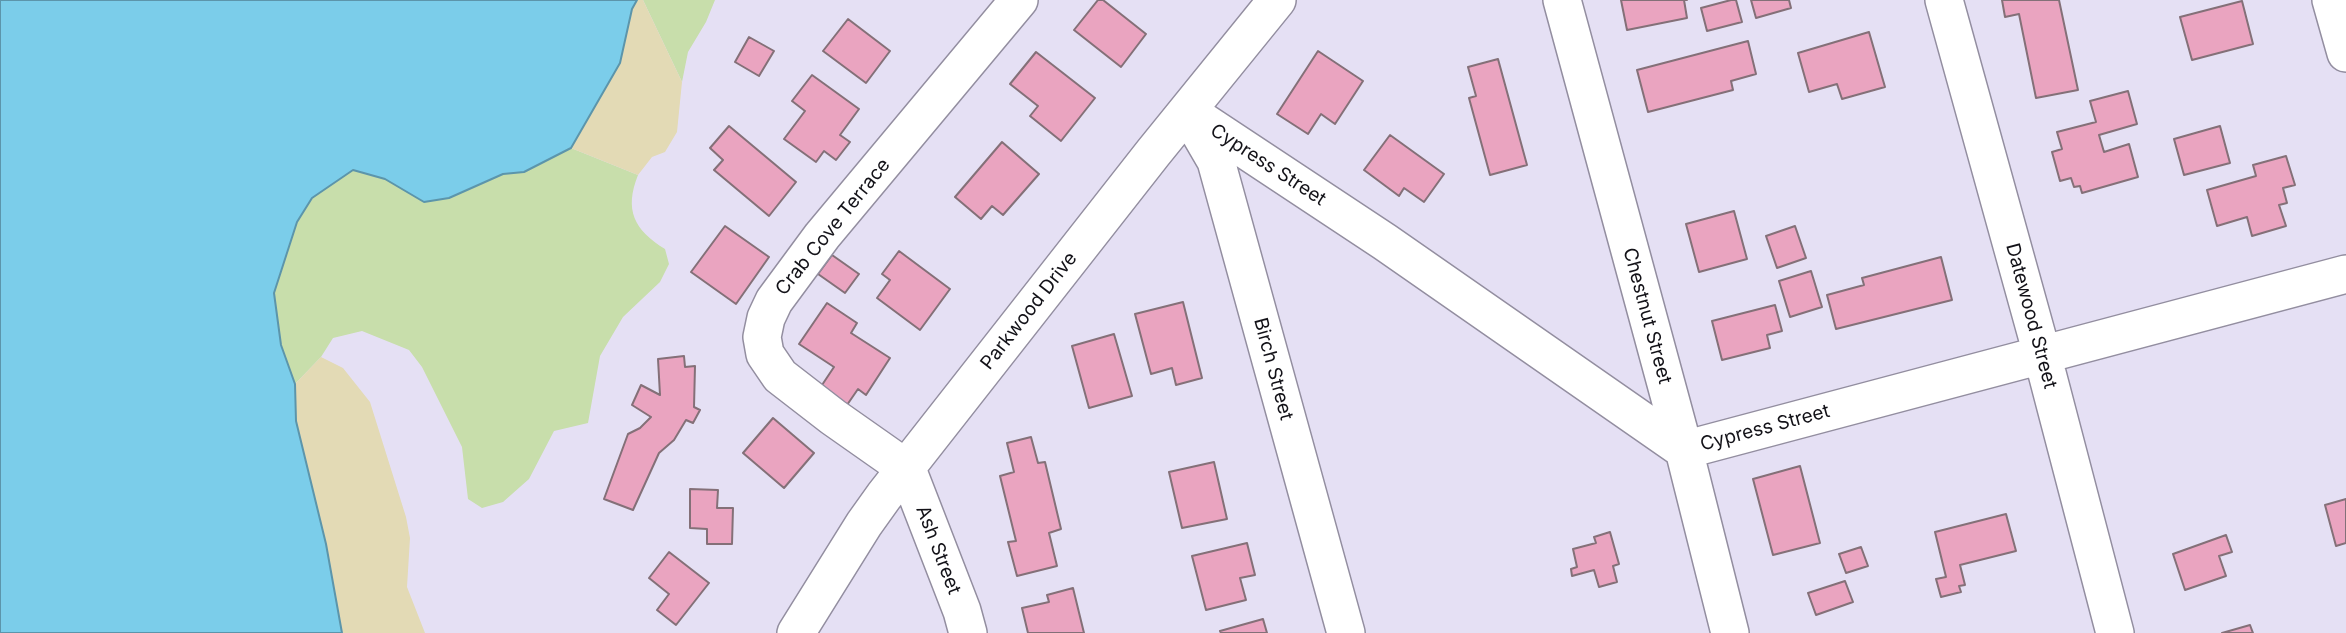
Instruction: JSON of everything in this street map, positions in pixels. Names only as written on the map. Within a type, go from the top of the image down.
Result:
[{"type":"street","name":"Crab Cove Terrace","points":[[907,468],[833,417],[780,376],[762,347],[764,328],[774,301],[822,236],[1019,0]]},
{"type":"street","name":"Parkwood Drive","points":[[796,633],[864,524],[1186,111],[1277,0]]},
{"type":"street","name":"Chestnut Street","points":[[1562,0],[1684,450],[1730,633]]},
{"type":"street","name":"Datewood Street","points":[[1944,0],[2042,354],[2115,633]]},
{"type":"street","points":[[2331,0],[2346,53]]},
{"type":"street","name":"Cypress Street","points":[[1186,111],[1385,242],[1684,450],[2346,274]]},
{"type":"street","name":"Birch Street","points":[[1186,111],[1216,161],[1346,633]]},
{"type":"street","name":"Ash Street","points":[[907,468],[968,633]]},
{"type":"green space","points":[[643,0],[715,0],[706,22],[688,52],[682,82]]},
{"type":"green space","points":[[571,148],[638,175],[632,199],[635,218],[646,234],[665,249],[669,264],[660,282],[623,317],[600,356],[588,423],[554,431],[529,479],[503,502],[482,508],[468,499],[462,447],[422,367],[409,350],[362,331],[333,338],[321,357],[295,384],[281,345],[274,293],[297,222],[312,198],[353,170],[385,179],[424,202],[449,198],[503,174],[524,172]]},
{"type":"sand","points":[[637,0],[643,0],[682,82],[677,132],[665,152],[652,157],[638,175],[571,148],[620,63],[632,9]]},
{"type":"sand","points":[[321,357],[343,368],[370,402],[406,517],[410,538],[407,587],[425,633],[342,633],[326,544],[296,421],[295,384]]},
{"type":"water","points":[[0,0],[637,0],[632,9],[620,63],[571,148],[524,172],[503,174],[449,198],[424,202],[385,179],[353,170],[312,198],[297,222],[274,293],[281,345],[295,384],[296,421],[326,544],[342,633],[0,633]]},
{"type":"building","points":[[1098,0],[1103,0],[1146,34],[1121,67],[1074,30]]},
{"type":"building","points":[[1621,0],[1684,0],[1687,18],[1627,30]]},
{"type":"building","points":[[1736,0],[1742,22],[1707,31],[1701,8]]},
{"type":"building","points":[[1751,0],[1789,0],[1791,8],[1756,18]]},
{"type":"building","points":[[2002,0],[2059,0],[2078,90],[2036,98],[2019,14],[2005,17]]},
{"type":"building","points":[[2242,1],[2253,44],[2192,60],[2180,17]]},
{"type":"building","points":[[848,19],[890,51],[866,83],[823,51]]},
{"type":"building","points":[[1869,32],[1885,87],[1842,99],[1837,84],[1809,92],[1798,53]]},
{"type":"building","points":[[749,37],[774,51],[759,76],[735,62]]},
{"type":"building","points":[[1748,41],[1756,74],[1731,81],[1733,90],[1648,112],[1637,70]]},
{"type":"building","points":[[1318,51],[1363,81],[1335,124],[1321,114],[1308,134],[1277,114]]},
{"type":"building","points":[[1036,52],[1095,98],[1061,141],[1030,116],[1038,106],[1010,84]]},
{"type":"building","points":[[1498,59],[1527,165],[1490,175],[1469,98],[1476,96],[1468,67]]},
{"type":"building","points":[[812,75],[859,109],[840,135],[850,142],[836,160],[824,151],[816,162],[784,139],[805,111],[792,101]]},
{"type":"building","points":[[2128,91],[2137,124],[2099,135],[2104,152],[2129,144],[2138,177],[2082,193],[2080,186],[2074,187],[2071,178],[2060,181],[2052,152],[2062,149],[2057,132],[2096,122],[2090,101]]},
{"type":"building","points":[[729,126],[796,182],[769,216],[714,170],[723,160],[710,148]]},
{"type":"building","points":[[2220,126],[2230,163],[2184,175],[2174,139]]},
{"type":"building","points":[[1390,135],[1444,174],[1424,202],[1404,188],[1399,196],[1364,170]]},
{"type":"building","points":[[1002,142],[1039,174],[1003,215],[992,206],[981,219],[955,197]]},
{"type":"building","points":[[2286,156],[2295,185],[2283,188],[2287,203],[2279,205],[2286,226],[2252,236],[2247,217],[2217,226],[2207,190],[2256,176],[2253,165]]},
{"type":"building","points":[[1734,211],[1747,259],[1699,272],[1686,224]]},
{"type":"building","points":[[725,226],[769,257],[736,304],[691,272]]},
{"type":"building","points":[[1795,226],[1806,258],[1777,268],[1766,236]]},
{"type":"building","points":[[899,251],[950,289],[920,330],[877,298],[890,280],[882,274]]},
{"type":"building","points":[[832,255],[859,274],[845,293],[818,274]]},
{"type":"building","points":[[1941,257],[1952,300],[1836,329],[1827,295],[1864,285],[1862,278]]},
{"type":"building","points":[[1811,271],[1822,307],[1790,317],[1779,281]]},
{"type":"building","points":[[1183,302],[1202,378],[1176,385],[1172,368],[1151,374],[1135,314]]},
{"type":"building","points":[[827,303],[857,323],[851,333],[890,358],[866,395],[858,389],[847,405],[820,388],[834,367],[799,344]]},
{"type":"building","points":[[1775,305],[1782,331],[1767,335],[1770,348],[1722,360],[1712,321]]},
{"type":"building","points":[[1114,334],[1132,396],[1089,408],[1072,346]]},
{"type":"building","points":[[684,356],[685,367],[695,366],[694,407],[700,410],[693,423],[686,420],[674,440],[659,453],[633,510],[604,499],[628,434],[640,428],[651,417],[632,405],[641,385],[660,395],[658,359]]},
{"type":"building","points":[[773,418],[814,453],[784,488],[743,453]]},
{"type":"building","points":[[1031,437],[1038,463],[1045,462],[1061,529],[1049,533],[1057,566],[1017,576],[1008,542],[1016,541],[1000,476],[1014,472],[1007,443]]},
{"type":"building","points":[[1214,462],[1227,519],[1182,528],[1169,472]]},
{"type":"building","points":[[1800,466],[1820,543],[1773,555],[1753,479]]},
{"type":"building","points":[[690,489],[718,490],[717,508],[733,508],[732,544],[707,544],[707,529],[690,528]]},
{"type":"building","points":[[2346,499],[2346,543],[2336,546],[2325,505]]},
{"type":"building","points":[[2006,514],[2016,551],[1960,565],[1965,585],[1959,586],[1961,592],[1941,597],[1936,579],[1946,577],[1935,532]]},
{"type":"building","points":[[1610,532],[1619,564],[1613,566],[1617,582],[1599,587],[1594,570],[1572,576],[1571,569],[1577,567],[1573,549],[1596,543],[1594,537]]},
{"type":"building","points":[[2226,535],[2232,552],[2219,556],[2226,576],[2185,590],[2173,554]]},
{"type":"building","points":[[1247,543],[1255,575],[1240,578],[1246,600],[1206,610],[1192,556]]},
{"type":"building","points":[[1861,547],[1868,566],[1846,573],[1839,554]]},
{"type":"building","points":[[669,552],[709,583],[676,625],[657,610],[669,594],[649,578]]},
{"type":"building","points":[[1845,581],[1853,602],[1816,615],[1808,593]]},
{"type":"building","points":[[1073,588],[1084,633],[1028,633],[1022,608],[1049,602],[1047,595]]},
{"type":"building","points":[[1263,619],[1267,633],[1220,631]]},
{"type":"building","points":[[2250,625],[2253,633],[2222,633]]}]
